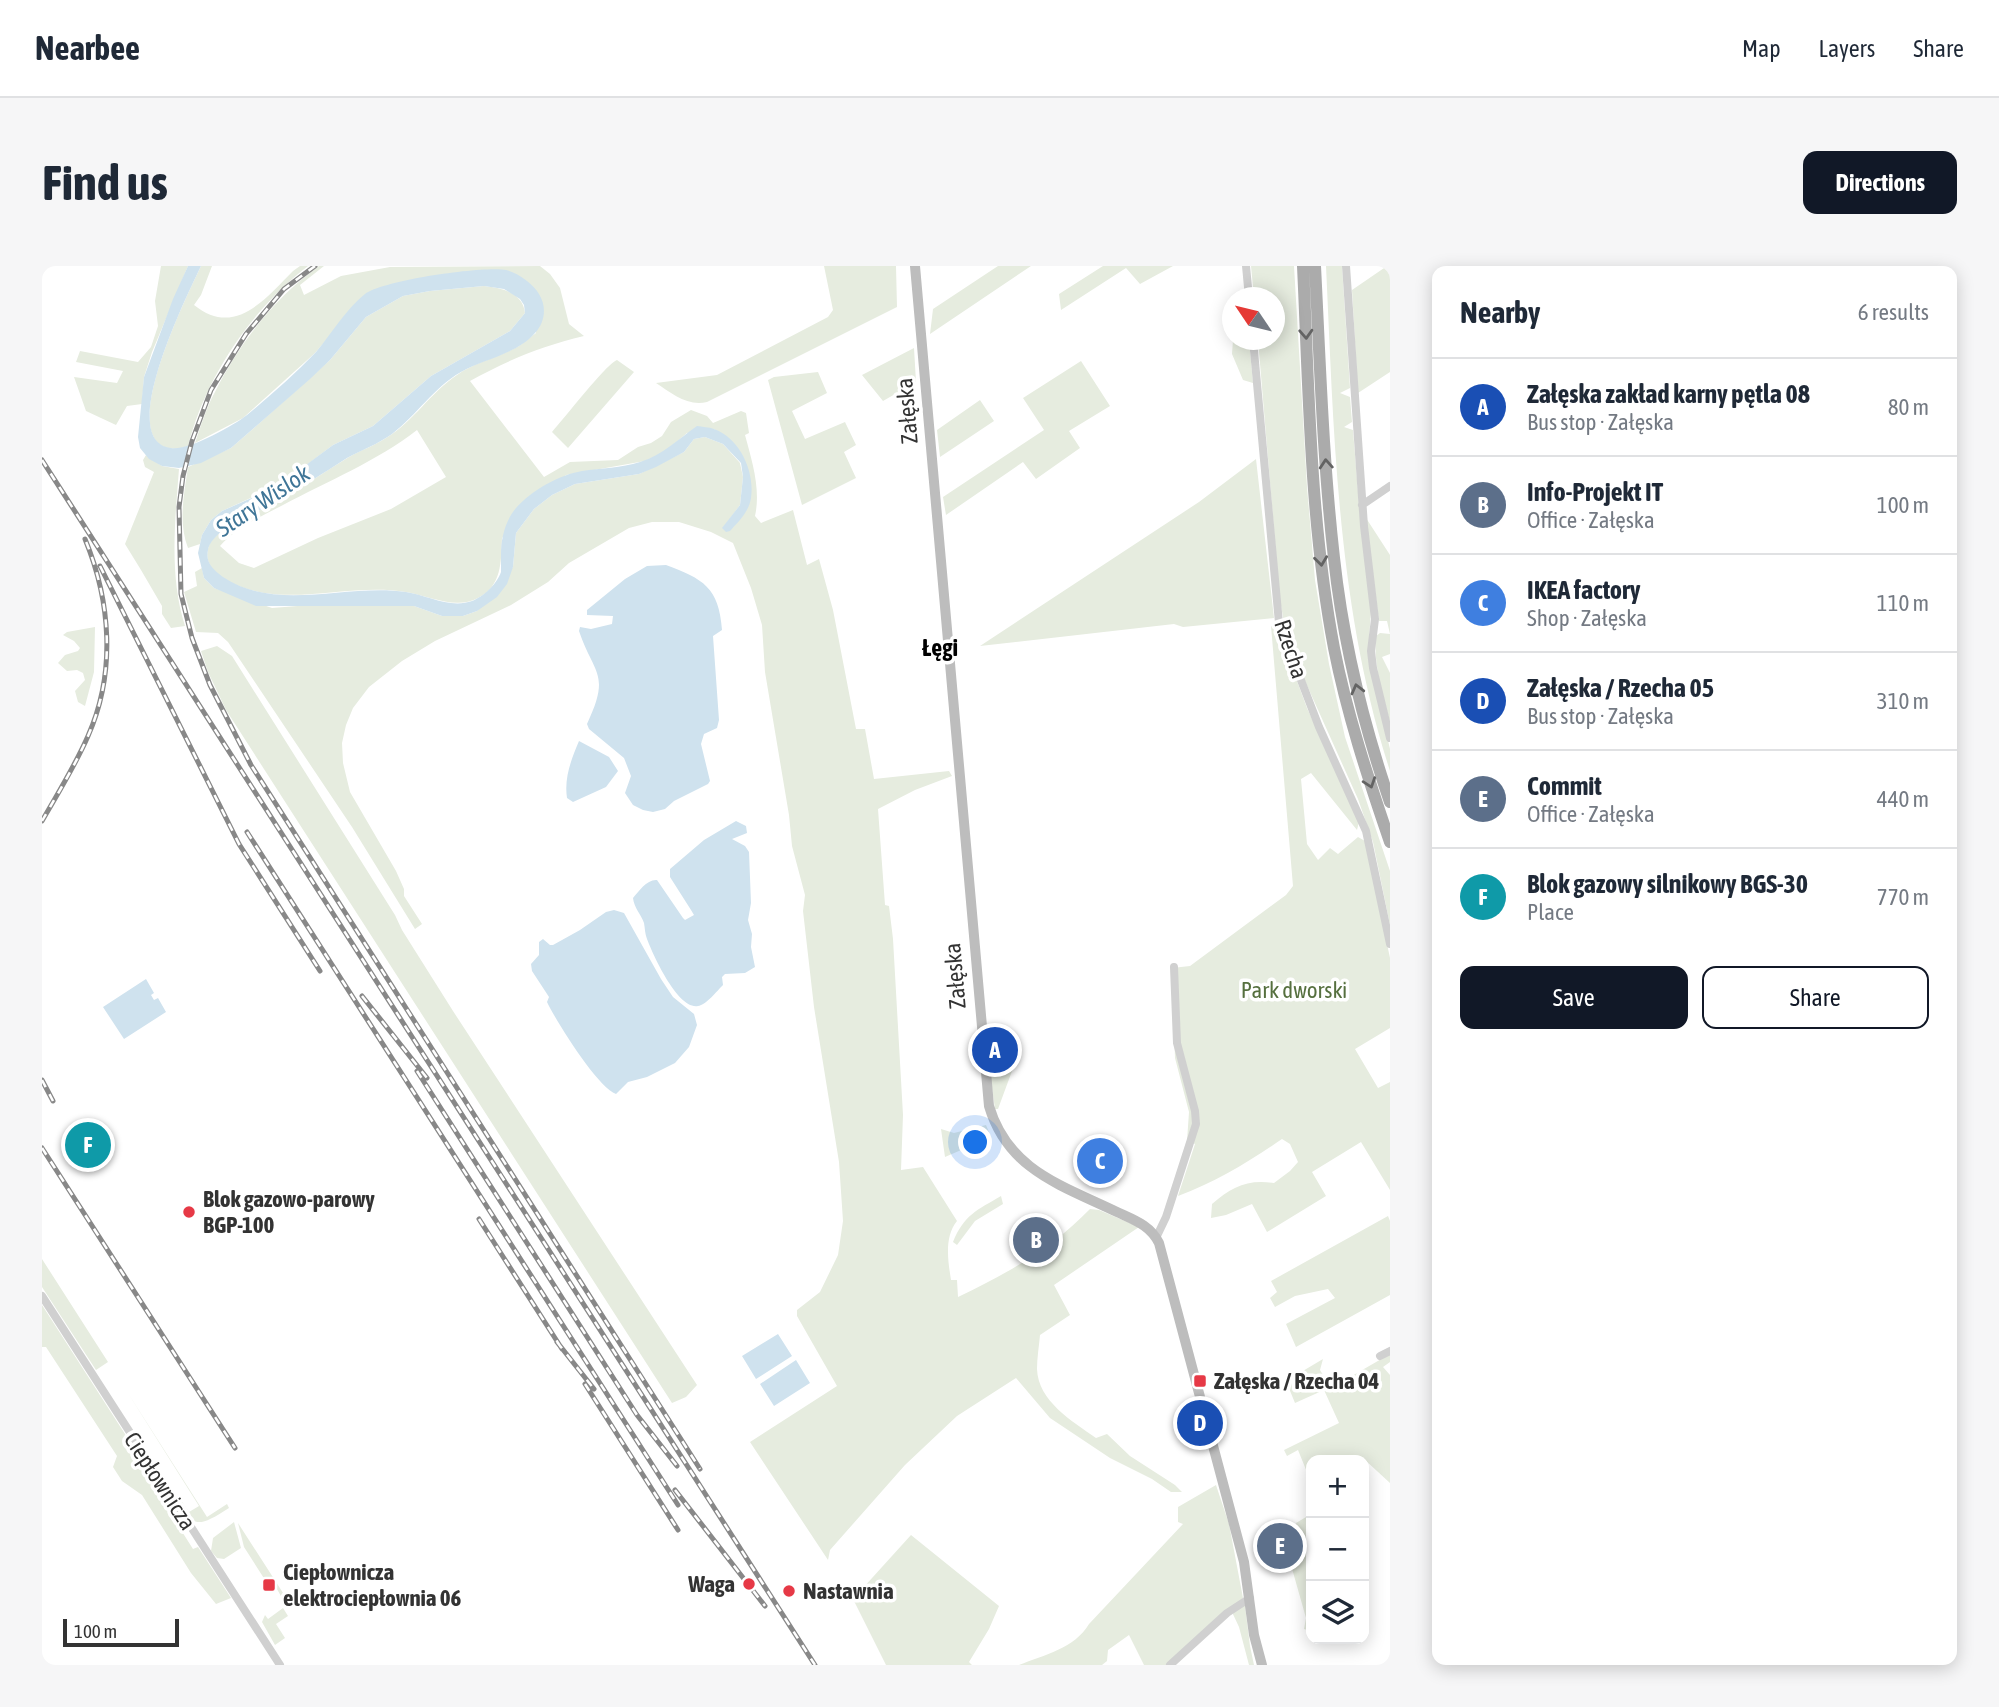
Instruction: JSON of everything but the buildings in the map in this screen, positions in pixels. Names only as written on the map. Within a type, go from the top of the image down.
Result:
[{"type":"main road","points":[[1303,266],[1315,512],[1326,601],[1349,715],[1390,842]]},
{"type":"main road","points":[[1315,266],[1334,558],[1346,642],[1355,682],[1390,802]]},
{"type":"street","name":"Załęska","points":[[915,266],[989,1106],[1000,1135],[1014,1154],[1028,1166],[1060,1185],[1140,1222],[1156,1238]]},
{"type":"street","points":[[1246,266],[1248,287]]},
{"type":"street","points":[[1346,266],[1362,505],[1375,618],[1371,651],[1390,738]]},
{"type":"street","name":"Rzecha","points":[[1254,350],[1279,623],[1319,727],[1366,831],[1390,944]]},
{"type":"street","points":[[1362,505],[1390,486]]},
{"type":"street","points":[[1174,967],[1177,1043],[1196,1125],[1166,1217],[1156,1238],[1236,1530],[1250,1598],[1254,1635],[1262,1665]]},
{"type":"street","name":"Ciepłownicza","points":[[42,1296],[280,1665]]},
{"type":"street","points":[[1380,1356],[1390,1351]]},
{"type":"street","points":[[1170,1665],[1227,1614],[1250,1598]]},
{"type":"green space","points":[[161,266],[188,266],[152,352],[144,377],[142,404],[127,406],[116,425],[86,411],[74,377],[117,383],[123,371],[76,362],[80,351],[138,362],[151,347],[158,326],[155,301]]},
{"type":"green space","points":[[201,266],[212,266],[201,295],[194,305],[223,318],[248,311],[293,271],[300,266],[308,266],[268,303],[233,346],[206,395],[188,446],[169,448],[162,446],[152,433],[150,413],[154,387],[172,330]]},
{"type":"green space","points":[[319,266],[324,266],[300,285],[304,295],[341,276],[390,267],[540,266],[550,274],[560,288],[569,324],[584,336],[526,354],[470,381],[544,477],[570,462],[618,460],[662,436],[671,422],[691,410],[707,416],[713,423],[741,411],[746,413],[749,433],[745,435],[756,485],[755,516],[761,523],[793,510],[807,565],[819,559],[833,610],[856,729],[865,729],[874,779],[949,771],[952,776],[915,790],[878,809],[885,905],[889,906],[893,939],[903,1115],[901,1170],[923,1167],[957,1221],[950,1234],[948,1249],[951,1280],[957,1280],[958,1297],[1028,1259],[1060,1236],[1090,1209],[1099,1210],[1139,1227],[1054,1285],[1070,1315],[1040,1335],[1037,1369],[1043,1391],[1067,1417],[1096,1438],[1107,1434],[1130,1456],[1182,1492],[1171,1492],[1152,1479],[1110,1458],[1050,1418],[1016,1378],[957,1416],[905,1465],[830,1550],[828,1560],[750,1442],[837,1386],[797,1316],[797,1310],[820,1292],[838,1255],[843,1221],[839,1162],[814,1007],[803,911],[805,895],[792,846],[765,672],[762,625],[733,543],[711,532],[679,522],[652,522],[629,528],[569,563],[548,582],[511,605],[435,641],[402,661],[369,687],[353,708],[346,725],[342,743],[343,763],[350,792],[396,871],[404,889],[404,896],[422,924],[415,929],[352,827],[228,642],[218,633],[196,632],[184,592],[197,586],[195,572],[202,568],[204,578],[214,588],[272,608],[310,605],[414,606],[442,616],[463,616],[477,611],[513,567],[516,533],[534,509],[552,495],[575,484],[639,474],[684,452],[694,439],[705,437],[723,444],[740,463],[743,477],[740,505],[723,528],[743,515],[749,503],[749,476],[744,460],[735,446],[714,429],[687,433],[666,451],[645,461],[566,475],[502,538],[496,580],[486,593],[469,601],[442,601],[388,590],[282,595],[257,592],[236,585],[217,573],[208,561],[209,546],[219,533],[386,438],[405,424],[438,390],[457,375],[519,346],[536,333],[526,281],[366,294],[315,353],[243,418],[195,443],[212,398],[235,356],[273,307]],"holes":[[[417,430],[446,477],[391,509],[318,538],[254,568],[239,563],[220,546],[249,523],[369,461]]]},
{"type":"green space","points":[[824,266],[896,266],[897,307],[707,402],[686,401],[656,383],[717,375],[828,317],[833,310]]},
{"type":"green space","points":[[998,266],[1031,266],[930,334],[933,309]]},
{"type":"green space","points":[[1103,266],[1173,266],[1140,284],[1126,268],[1061,310],[1059,294]]},
{"type":"green space","points":[[1251,266],[1294,266],[1315,580],[1345,737],[1390,871],[1390,925],[1373,842],[1358,799],[1301,672],[1285,628],[1280,600],[1259,350],[1285,350],[1285,287],[1253,287]]},
{"type":"green space","points":[[1326,266],[1342,266],[1350,388],[1340,393],[1350,397],[1352,422],[1344,427],[1353,430],[1371,610],[1368,655],[1390,749],[1390,771],[1372,709],[1359,647],[1341,521]]},
{"type":"green space","points":[[1390,266],[1390,372],[1358,393],[1352,290]]},
{"type":"green space","points":[[484,286],[510,292],[520,300],[525,313],[510,331],[431,376],[373,426],[333,445],[288,479],[222,511],[211,520],[200,544],[188,548],[183,518],[188,467],[231,448],[330,360],[366,317],[403,296]]},
{"type":"green space","points":[[914,348],[916,382],[883,401],[862,375]]},
{"type":"green space","points":[[1232,350],[1250,350],[1253,383],[1243,380]]},
{"type":"green space","points":[[617,360],[634,372],[568,448],[552,432],[595,381]]},
{"type":"green space","points":[[1081,361],[1110,406],[1069,431],[1080,448],[1036,479],[1023,462],[946,515],[943,497],[1044,430],[1023,398]]},
{"type":"green space","points":[[818,372],[827,393],[792,411],[805,439],[845,422],[856,445],[844,452],[856,478],[802,505],[768,380]]},
{"type":"green space","points":[[980,400],[994,421],[940,457],[937,430]]},
{"type":"green space","points":[[146,455],[162,466],[179,469],[175,568],[185,626],[171,628],[162,614],[162,606],[125,544],[154,472],[145,467],[143,460]]},
{"type":"green space","points":[[1256,459],[1274,618],[1183,627],[1174,624],[980,646],[1199,502]]},
{"type":"green space","points":[[1366,518],[1390,555],[1390,634],[1387,621],[1379,621]]},
{"type":"green space","name":"Park dworski","points":[[1276,625],[1307,708],[1359,822],[1357,830],[1311,773],[1301,779],[1307,844],[1318,860],[1330,848],[1338,854],[1358,837],[1365,841],[1390,958],[1390,1028],[1355,1049],[1378,1088],[1390,1082],[1390,1190],[1361,1142],[1312,1172],[1326,1196],[1267,1232],[1252,1204],[1211,1218],[1212,1204],[1240,1186],[1256,1182],[1274,1183],[1290,1171],[1298,1162],[1290,1144],[1282,1139],[1232,1170],[1178,1196],[1195,1144],[1187,1141],[1189,1112],[1175,1058],[1172,968],[1190,966],[1286,895],[1293,886],[1271,626]]},
{"type":"green space","points":[[95,627],[94,672],[85,706],[78,702],[75,691],[85,680],[83,673],[77,670],[67,671],[58,663],[65,655],[80,648],[63,635]]},
{"type":"green space","points":[[1380,633],[1390,634],[1390,654],[1382,657],[1390,673],[1390,722],[1379,679],[1375,647],[1376,636]]},
{"type":"green space","points":[[217,646],[232,656],[453,1011],[697,1385],[686,1397],[672,1403],[226,710],[201,651]]},
{"type":"green space","points":[[1004,1062],[1012,1065],[1012,1071],[998,1109],[995,1109],[989,1066]]},
{"type":"green space","points":[[986,1125],[991,1137],[945,1157],[941,1129],[954,1133]]},
{"type":"green space","points":[[1001,1196],[1003,1204],[975,1221],[957,1245],[953,1242],[967,1219]]},
{"type":"green space","points":[[1388,1216],[1390,1295],[1296,1347],[1286,1324],[1335,1298],[1328,1289],[1295,1296],[1275,1307],[1270,1298],[1277,1292],[1271,1281]]},
{"type":"green space","points":[[42,1259],[108,1362],[96,1370],[42,1287]]},
{"type":"green space","points":[[42,1305],[152,1476],[155,1489],[193,1549],[198,1547],[231,1598],[216,1604],[191,1573],[142,1495],[122,1481],[113,1467],[117,1456],[46,1347],[42,1347]]},
{"type":"green space","points":[[1390,1354],[1390,1362],[1383,1367],[1390,1375],[1390,1483],[1369,1464],[1369,1455],[1306,1455],[1306,1470],[1298,1450],[1287,1456],[1284,1450],[1339,1423],[1324,1390],[1295,1403],[1286,1381],[1323,1359],[1320,1370],[1331,1388]]},
{"type":"green space","points":[[126,1390],[207,1517],[227,1504],[229,1508],[200,1522],[189,1517],[171,1490],[174,1490],[189,1512],[199,1506]]},
{"type":"green space","points":[[1216,1485],[1229,1524],[1243,1598],[1168,1665],[1144,1665],[1129,1635],[1108,1650],[1107,1661],[1102,1665],[1019,1665],[1058,1650],[1076,1639],[1183,1524],[1178,1522],[1178,1507]]},
{"type":"green space","points":[[1306,1517],[1306,1618],[1289,1558],[1303,1553],[1305,1548],[1296,1523]]},
{"type":"green space","points":[[234,1522],[241,1548],[224,1559],[217,1558],[211,1551],[213,1538]]},
{"type":"green space","points":[[238,1523],[285,1596],[282,1598],[272,1580],[267,1583],[244,1547]]},
{"type":"green space","points":[[911,1535],[999,1606],[969,1662],[972,1665],[886,1665],[853,1599]]},
{"type":"green space","points":[[1243,1605],[1254,1665],[1249,1665],[1232,1612]]},
{"type":"green space","points":[[283,1608],[288,1616],[276,1624],[285,1638],[275,1645],[262,1622],[265,1615],[268,1619]]},
{"type":"water","name":"Stary Wislok","points":[[188,266],[201,266],[171,334],[152,395],[150,421],[155,439],[171,448],[199,442],[247,415],[316,352],[358,300],[376,289],[434,275],[506,270],[529,283],[539,294],[543,304],[541,324],[528,340],[451,378],[387,438],[347,458],[220,533],[209,546],[209,562],[223,577],[244,588],[289,595],[383,590],[406,592],[455,603],[472,601],[489,590],[499,577],[506,524],[516,508],[530,495],[573,473],[626,466],[648,459],[697,426],[723,433],[744,457],[752,488],[748,508],[730,531],[726,532],[722,528],[740,505],[743,477],[741,463],[723,444],[705,437],[694,439],[684,452],[639,474],[575,484],[552,495],[534,509],[516,533],[513,567],[507,584],[497,597],[477,611],[463,616],[442,616],[414,606],[256,606],[214,588],[204,578],[198,553],[202,535],[211,520],[222,511],[287,479],[333,445],[373,426],[431,376],[510,331],[525,313],[520,299],[504,289],[484,286],[403,296],[366,317],[330,360],[231,448],[201,463],[179,468],[162,466],[149,459],[140,448],[138,437],[144,377]]},
{"type":"water","points":[[666,565],[699,580],[713,594],[717,604],[722,630],[713,636],[719,720],[717,728],[704,734],[701,744],[710,781],[708,784],[674,801],[665,809],[653,812],[633,805],[625,793],[631,776],[624,758],[589,729],[587,724],[599,684],[598,675],[579,631],[580,627],[591,629],[612,624],[613,616],[587,615],[587,610],[625,579],[647,566]]},
{"type":"water","points":[[579,741],[609,757],[618,771],[606,787],[573,802],[567,798],[566,783]]},
{"type":"water","points":[[736,821],[746,826],[747,833],[732,839],[745,846],[749,852],[751,903],[748,920],[755,967],[745,973],[725,974],[722,977],[723,985],[708,1000],[698,1006],[690,1005],[675,991],[660,968],[633,898],[647,883],[657,880],[685,920],[694,915],[670,877],[670,869],[704,840]]},
{"type":"water","points":[[614,910],[624,913],[661,979],[673,997],[694,1014],[697,1025],[689,1047],[675,1063],[647,1077],[628,1082],[616,1094],[599,1080],[568,1038],[547,1002],[549,997],[532,971],[531,964],[539,955],[539,942],[543,939],[553,945],[606,912]]},
{"type":"water","points":[[146,979],[154,993],[151,995],[154,1000],[158,998],[166,1012],[124,1039],[103,1007]]},
{"type":"water","points":[[778,1334],[792,1356],[756,1379],[742,1356]]},
{"type":"water","points":[[796,1360],[810,1383],[774,1406],[760,1384]]},
{"type":"railway","points":[[315,266],[284,289],[246,334],[211,390],[192,441],[179,507],[181,594],[192,638],[210,685],[251,765],[700,1469]]},
{"type":"railway","points":[[42,460],[815,1665]]},
{"type":"railway","points":[[42,821],[83,747],[97,712],[103,687],[107,638],[105,612],[94,563],[85,539]]},
{"type":"railway","points":[[100,566],[239,844],[320,971]]},
{"type":"railway","points":[[247,832],[678,1505]]},
{"type":"railway","points":[[362,996],[427,1078]]},
{"type":"railway","points":[[417,1071],[637,1415],[677,1466]]},
{"type":"railway","points":[[42,1080],[53,1101]]},
{"type":"railway","points":[[42,1148],[235,1448]]},
{"type":"railway","points":[[479,1219],[562,1349]]},
{"type":"railway","points":[[557,1342],[594,1389]]},
{"type":"railway","points":[[585,1384],[678,1530]]},
{"type":"railway","points":[[675,1490],[765,1606]]},
{"type":"place","name":"Załęska zakład karny pętla 08","points":[[995,1050]]},
{"type":"place","name":"Blok gazowy silnikowy BGS-30","points":[[88,1145]]},
{"type":"place","name":"IKEA factory","points":[[1100,1161]]},
{"type":"place","name":"Blok gazowo-parowy BGP-100","points":[[189,1212]]},
{"type":"place","name":"Info-Projekt IT","points":[[1036,1240]]},
{"type":"place","name":"Załęska / Rzecha 04","points":[[1200,1381]]},
{"type":"place","name":"Załęska / Rzecha 05","points":[[1200,1423]]},
{"type":"place","name":"Commit","points":[[1280,1546]]},
{"type":"place","name":"Waga","points":[[749,1584]]},
{"type":"place","name":"Ciepłownicza elektrociepłownia 06","points":[[269,1585]]},
{"type":"place","name":"Nastawnia","points":[[789,1591]]},
{"type":"district","name":"Łęgi","points":[[940,648]]}]
